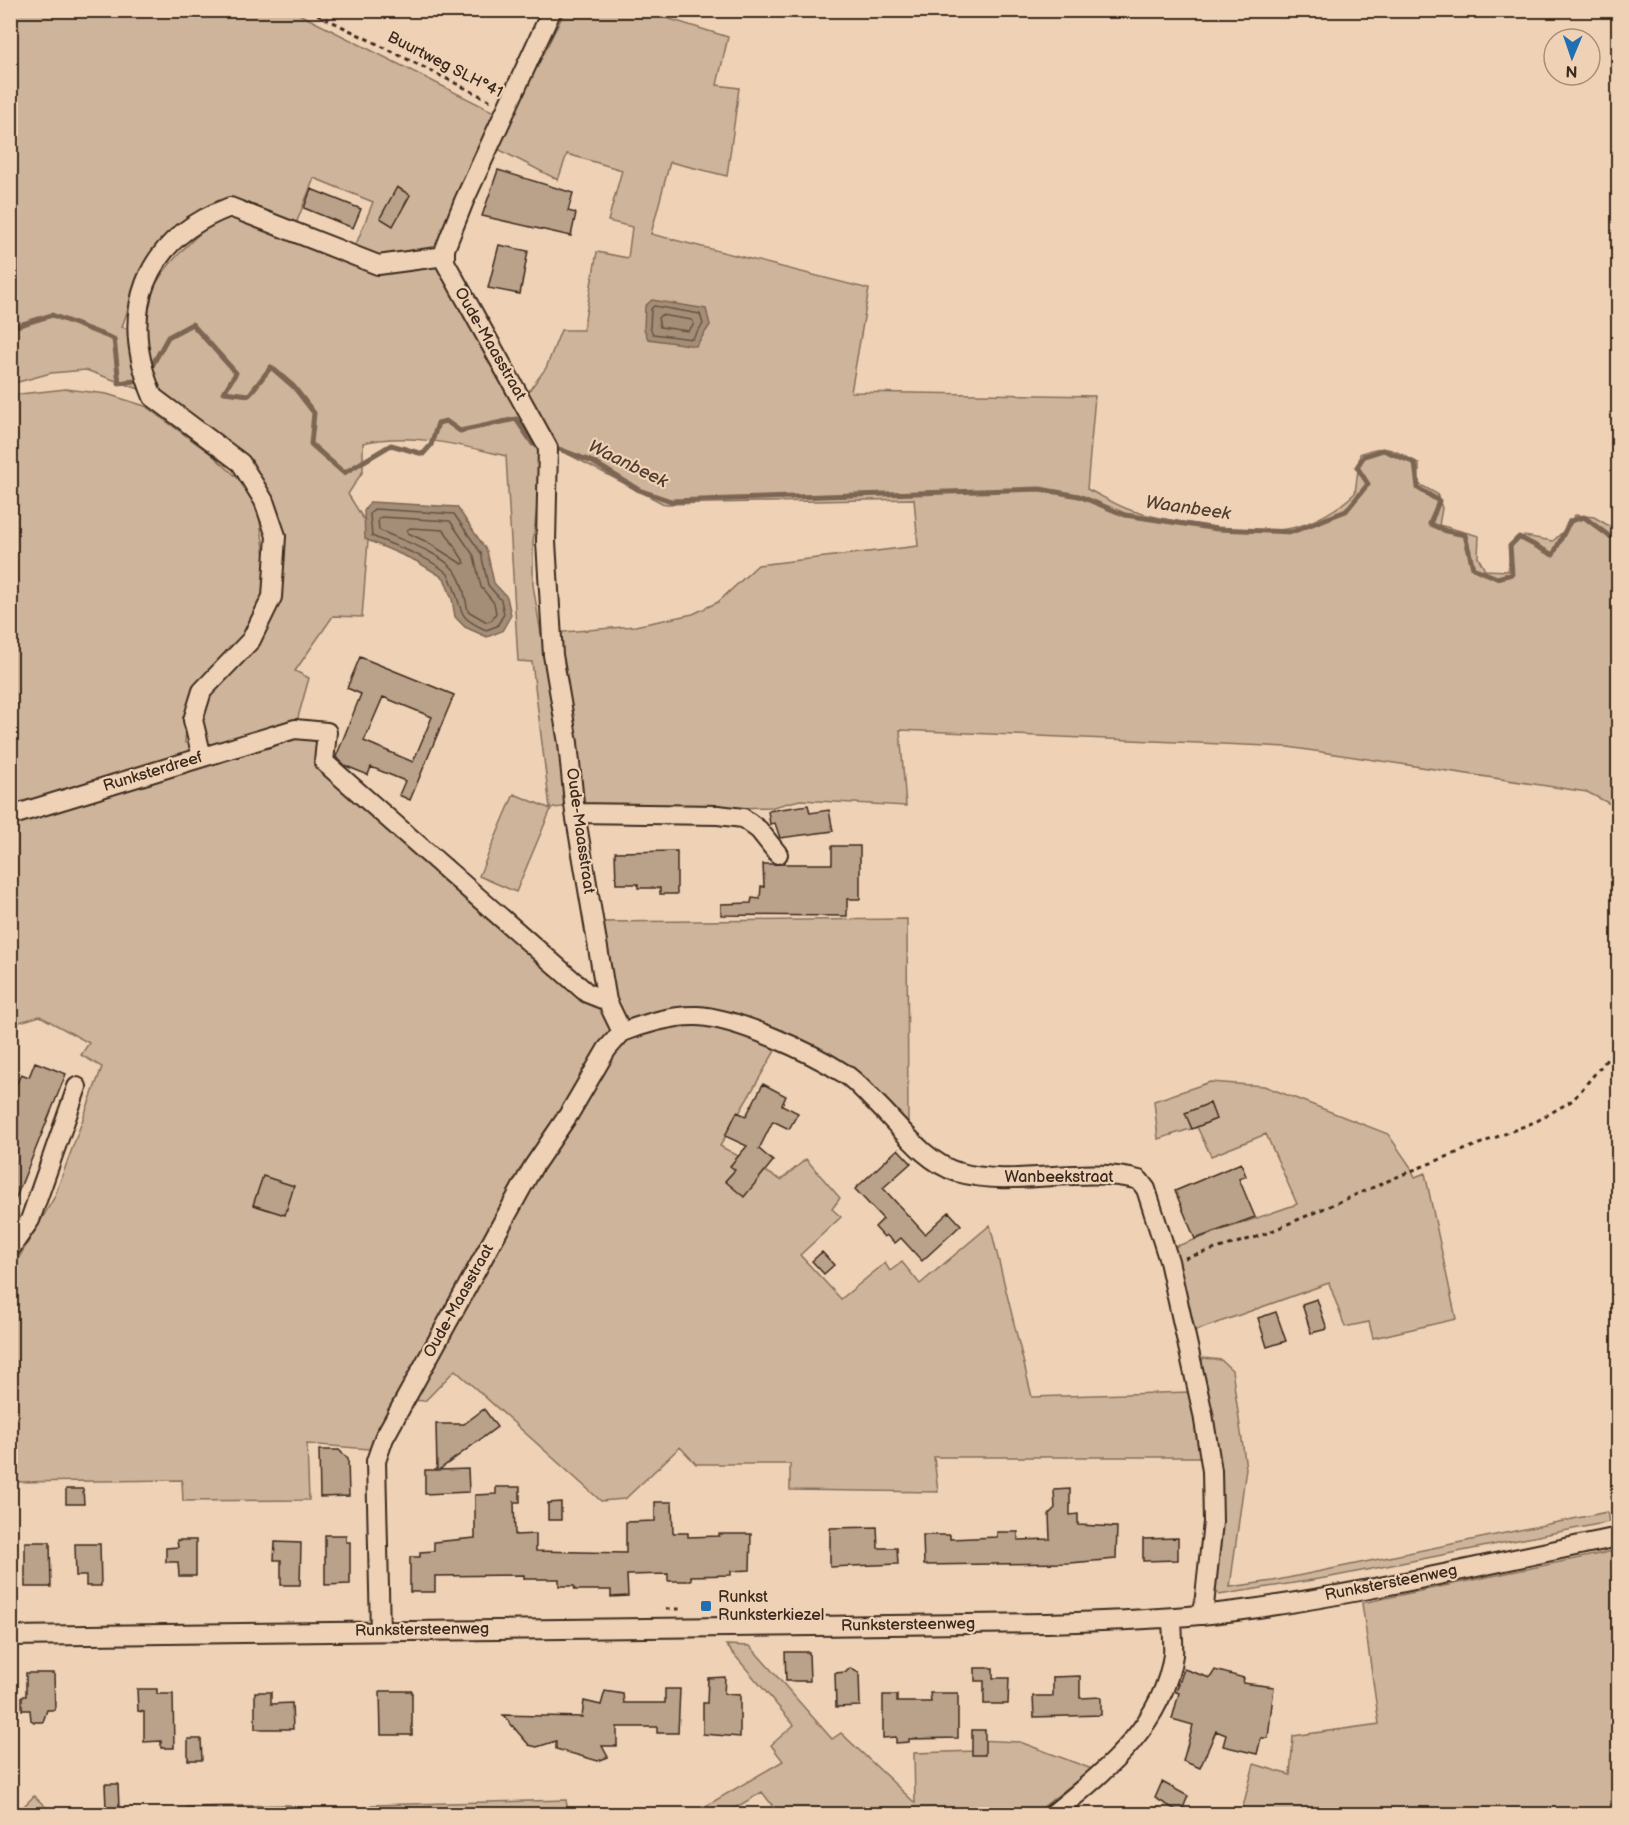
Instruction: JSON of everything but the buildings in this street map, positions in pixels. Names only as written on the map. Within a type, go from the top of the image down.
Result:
[{"type":"street","points":[[202,757],[193,720],[202,691],[251,640],[272,597],[276,536],[264,501],[241,463],[153,397],[146,379],[136,329],[144,288],[160,252],[186,228],[230,207],[378,265],[445,256],[445,249],[464,201],[552,10]]},
{"type":"street","name":"Oude-Maasstraat","points":[[380,1631],[376,1461],[384,1438],[533,1167],[569,1114],[607,1049],[622,1032],[607,1001],[575,813],[568,743],[553,655],[546,542],[548,448],[490,341],[458,288],[445,256]]},
{"type":"street","name":"Runksterdreef","points":[[10,816],[295,729],[327,732],[324,762],[587,993],[607,1001]]},
{"type":"street","points":[[575,813],[718,815],[743,818],[759,830],[778,854]]},
{"type":"street","name":"Wanbeekstraat","points":[[622,1032],[654,1021],[696,1016],[724,1020],[760,1033],[808,1054],[846,1075],[931,1160],[958,1172],[998,1176],[1097,1175],[1139,1180],[1146,1189],[1169,1261],[1203,1414],[1212,1471],[1213,1522],[1203,1615]]},
{"type":"street","points":[[10,1249],[30,1220],[77,1087]]},
{"type":"street","name":"Runkstersteenweg","points":[[10,1635],[1046,1623],[1172,1618],[1389,1585],[1618,1537]]},
{"type":"street","points":[[1053,1815],[1103,1773],[1130,1745],[1149,1718],[1166,1680],[1173,1654],[1172,1618]]},
{"type":"path","name":"Buurtweg SLH°41","points":[[309,10],[505,108]]},
{"type":"path","points":[[1169,1261],[1260,1236],[1411,1171],[1537,1121],[1573,1100],[1618,1046]]},
{"type":"shaded area","points":[[10,11],[293,11],[496,113],[449,214],[438,251],[543,453],[533,543],[533,585],[541,634],[635,626],[693,614],[718,602],[758,565],[918,546],[914,499],[664,504],[556,448],[528,392],[546,368],[561,330],[583,330],[597,252],[628,258],[632,227],[608,221],[622,170],[567,154],[558,180],[496,148],[565,11],[644,11],[728,37],[717,85],[739,88],[727,176],[670,162],[651,234],[869,289],[851,392],[1095,396],[1087,489],[1127,509],[1212,527],[1276,530],[1300,526],[1317,519],[1334,510],[1355,493],[1360,454],[1384,448],[1419,464],[1419,484],[1437,494],[1442,508],[1439,525],[1479,536],[1478,557],[1485,570],[1508,571],[1511,543],[1524,536],[1553,541],[1571,524],[1575,515],[1594,517],[1618,531],[1618,808],[1587,792],[1288,747],[900,730],[906,806],[800,800],[773,807],[598,805],[550,808],[532,662],[518,661],[506,456],[453,444],[417,439],[363,443],[363,471],[348,494],[369,528],[362,617],[333,616],[295,671],[309,678],[297,721],[317,743],[317,761],[598,993],[599,922],[907,919],[908,1126],[856,1074],[687,1008],[659,1010],[610,1028],[619,1035],[682,1024],[717,1027],[776,1049],[720,1146],[781,1180],[806,1159],[840,1198],[832,1209],[841,1217],[800,1255],[841,1299],[885,1263],[890,1271],[902,1262],[920,1284],[990,1225],[1032,1397],[1189,1392],[1201,1457],[934,1457],[938,1492],[790,1490],[790,1464],[696,1464],[680,1447],[625,1499],[601,1501],[455,1370],[425,1401],[397,1399],[369,1449],[307,1444],[309,1500],[183,1501],[182,1480],[11,1482],[11,1271],[54,1198],[102,1067],[81,1055],[89,1043],[40,1016],[13,1024],[11,1059],[11,395],[66,389],[107,394],[145,406],[211,454],[249,488],[258,509],[263,541],[267,571],[264,597],[251,627],[187,709],[185,743],[197,740],[204,698],[229,671],[280,575],[256,481],[161,397],[86,370],[51,373],[11,384]],"holes":[[[314,178],[373,202],[351,257],[292,234]],[[197,212],[215,220],[166,269],[148,297],[134,331],[122,327],[137,283],[155,246]]]},
{"type":"shaded area","points":[[514,794],[551,809],[516,892],[479,876]]},
{"type":"shaded area","points":[[1210,1082],[1264,1086],[1388,1134],[1415,1177],[1425,1173],[1456,1319],[1373,1338],[1369,1322],[1345,1327],[1329,1283],[1192,1332],[1174,1247],[1297,1204],[1266,1134],[1211,1156],[1197,1127],[1158,1139],[1154,1101]]},
{"type":"shaded area","points":[[1203,1358],[1221,1360],[1232,1370],[1246,1468],[1230,1587],[1273,1581],[1607,1512],[1609,1522],[1331,1577],[1219,1595],[1212,1585],[1199,1369]]},
{"type":"shaded area","points":[[1618,1550],[1618,1814],[1241,1814],[1254,1764],[1290,1775],[1293,1736],[1379,1724],[1362,1603]]},
{"type":"shaded area","points":[[726,1645],[750,1646],[832,1739],[841,1733],[915,1803],[914,1753],[976,1751],[976,1740],[1020,1742],[1092,1769],[1034,1814],[779,1814],[762,1792],[725,1814],[692,1814],[783,1761],[771,1745],[794,1725]]},
{"type":"shaded area","points":[[34,1796],[53,1814],[16,1814]]},
{"type":"shaded area","points":[[566,1800],[568,1812],[617,1814],[371,1814],[371,1805]]},
{"type":"shaded area","points":[[289,1805],[314,1814],[180,1814],[187,1807]]},
{"type":"water","points":[[652,300],[706,309],[710,325],[696,346],[648,339],[644,329],[645,306]]},
{"type":"water","points":[[370,502],[457,507],[487,551],[494,583],[507,597],[511,615],[502,631],[487,637],[465,627],[455,617],[452,599],[444,578],[416,561],[365,539],[364,511]]},
{"type":"waterway","name":"Waanbeek","points":[[10,328],[52,315],[114,339],[119,383],[143,380]]},
{"type":"waterway","name":"Waanbeek","points":[[148,373],[168,337],[192,324],[236,373],[224,392],[249,395],[271,367],[294,387],[314,413],[311,444],[344,473],[391,445],[423,454],[431,445],[438,423],[446,421],[460,431],[516,419],[533,444],[540,445]]},
{"type":"waterway","name":"Waanbeek","points":[[559,449],[593,462],[639,490],[671,501],[1040,489],[1079,496],[1125,515],[1217,529],[1292,532],[1346,511],[1368,484],[1357,467],[1364,456],[1383,450],[1415,463],[1418,488],[1439,501],[1430,524],[1446,531],[1465,535],[1473,568],[1497,578],[1512,574],[1510,546],[1519,537],[1553,555],[1570,521],[1584,517],[1609,536],[1618,538]]},
{"type":"place","name":"Runkst Runksterkiezel","points":[[706,1606]]}]
